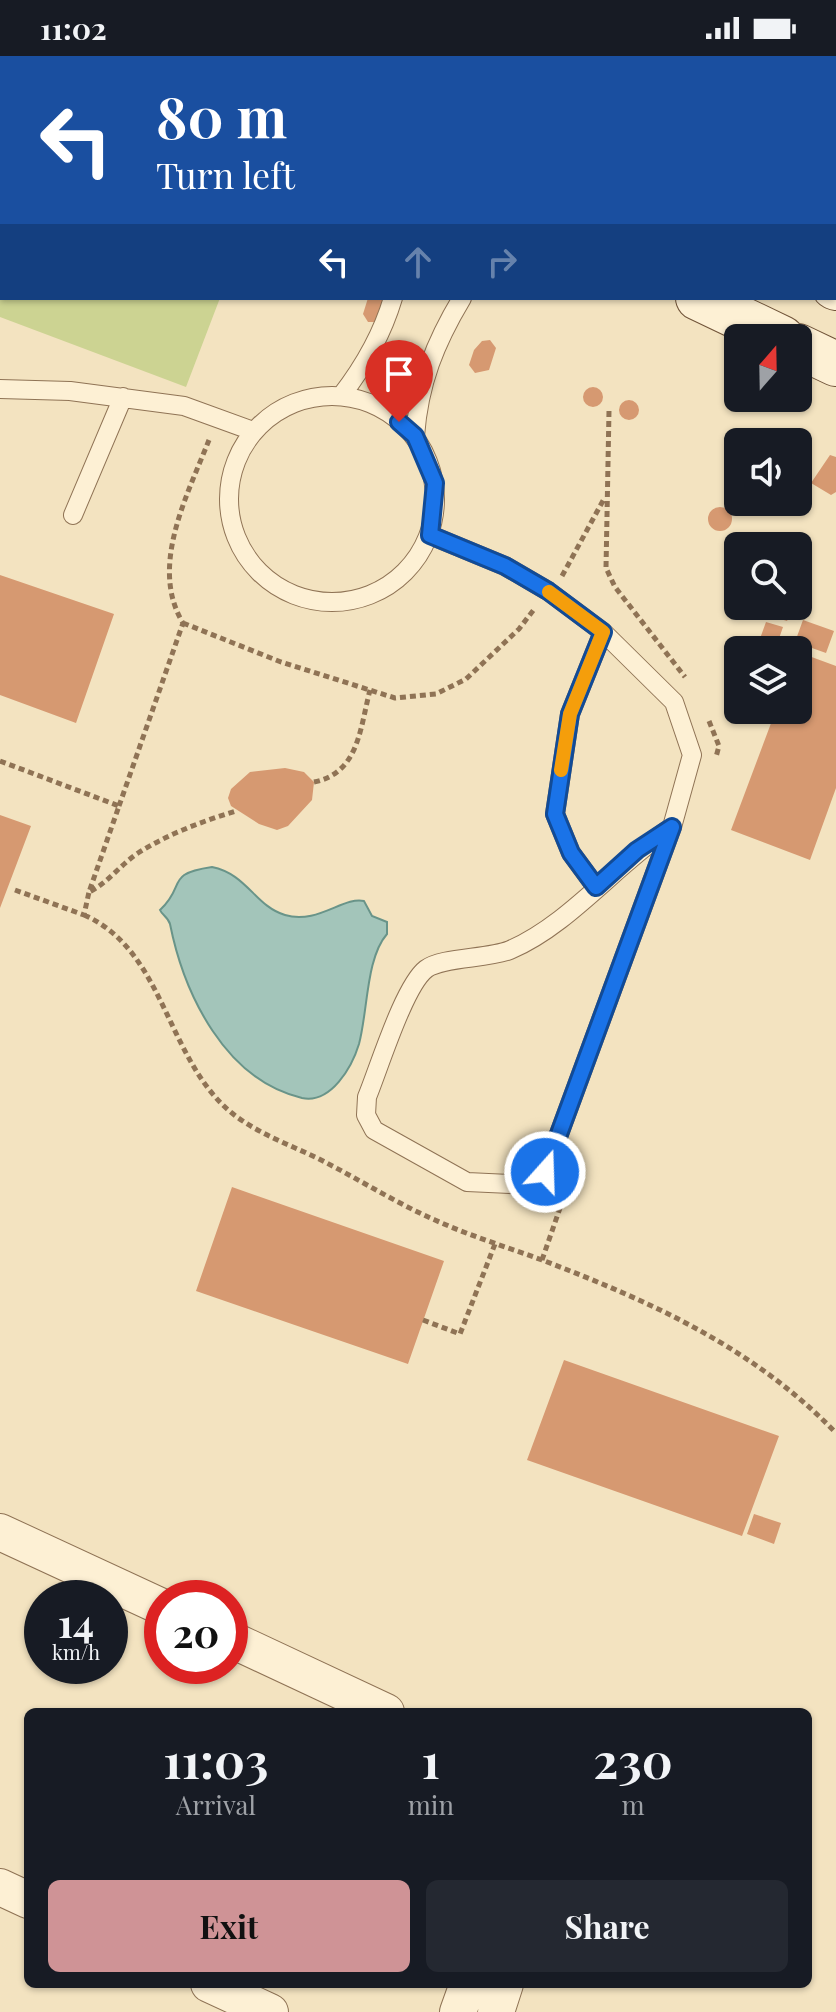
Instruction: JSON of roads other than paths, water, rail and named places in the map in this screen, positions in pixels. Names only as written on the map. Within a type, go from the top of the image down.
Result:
[{"type":"main road","points":[[702,300],[753,324]]},
{"type":"main road","points":[[812,353],[836,364]]},
{"type":"street","points":[[0,1532],[144,1599]]},
{"type":"street","points":[[248,1647],[377,1708]]},
{"type":"street","points":[[0,1887],[24,1898]]},
{"type":"street","points":[[218,1988],[270,2012]]},
{"type":"street","points":[[458,2012],[467,1988]]},
{"type":"street","points":[[496,2012],[504,1988]]},
{"type":"lane","points":[[341,396],[363,368],[380,337],[392,300]]},
{"type":"lane","points":[[415,436],[418,398],[429,361],[461,300]]},
{"type":"lane","points":[[0,389],[123,397],[184,406],[253,431]]},
{"type":"lane","points":[[341,396],[383,408],[415,436],[435,483],[430,535],[409,569],[377,593],[338,602],[298,597],[263,576],[239,544],[228,505],[233,465],[253,431],[279,410],[299,402],[341,396]]},
{"type":"lane","points":[[73,515],[123,397]]},
{"type":"lane","points":[[430,535],[505,566],[548,591],[603,632],[674,702],[692,755],[672,827],[545,1172],[530,1185],[467,1182],[374,1130],[366,1115],[367,1097],[413,983],[420,975],[428,967],[511,949],[570,911],[637,850],[672,827]]},
{"type":"lane","points":[[596,887],[571,853],[555,814],[570,714],[603,632]]},
{"type":"water","points":[[212,867],[234,876],[266,905],[285,915],[308,916],[348,902],[364,901],[372,916],[387,922],[387,934],[371,970],[356,1053],[339,1082],[322,1095],[302,1098],[275,1088],[251,1073],[212,1030],[198,1005],[186,978],[169,922],[160,910],[182,877]]}]
